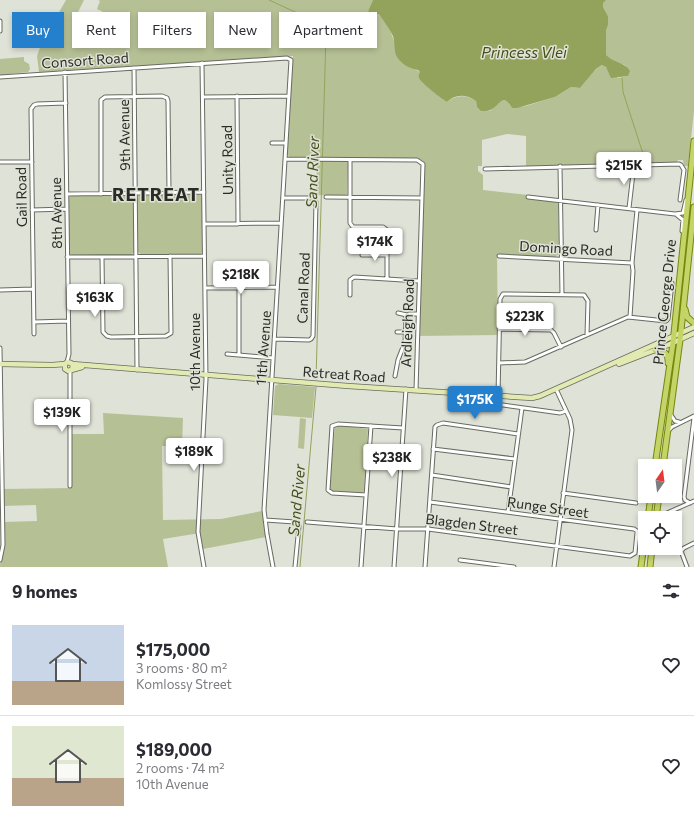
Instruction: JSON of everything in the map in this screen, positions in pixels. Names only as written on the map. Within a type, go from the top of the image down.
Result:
[{"type":"main road","name":"Prince George Drive","points":[[656,459],[673,343],[694,141]]},
{"type":"main road","name":"Prince George Drive","points":[[664,459],[680,340],[694,207]]},
{"type":"main road","points":[[684,292],[686,300],[685,313],[689,320],[694,323]]},
{"type":"main road","name":"Retreat Road","points":[[0,364],[52,365],[68,367],[88,366],[498,396],[534,397],[556,389],[694,327]]},
{"type":"main road","name":"Retreat Road","points":[[594,372],[673,343],[694,333]]},
{"type":"main road","points":[[655,350],[664,352],[668,358],[665,400]]},
{"type":"main road","points":[[641,567],[643,555]]},
{"type":"main road","points":[[650,567],[651,555]]},
{"type":"street","points":[[0,21],[0,31]]},
{"type":"street","name":"Consort Road","points":[[0,77],[202,63],[290,59]]},
{"type":"street","name":"11th Avenue","points":[[273,567],[264,510],[290,59]]},
{"type":"street","name":"10th Avenue","points":[[202,63],[206,375],[198,526],[204,567]]},
{"type":"street","name":"9th Avenue","points":[[134,68],[137,370]]},
{"type":"street","name":"8th Avenue","points":[[65,72],[70,486]]},
{"type":"street","points":[[101,194],[100,101],[105,97],[162,96],[168,100],[169,193]]},
{"type":"street","name":"Unity Road","points":[[237,96],[238,224]]},
{"type":"street","points":[[203,97],[289,96]]},
{"type":"street","name":"Gail Road","points":[[34,334],[32,107],[37,104],[66,103]]},
{"type":"street","points":[[272,143],[286,143]]},
{"type":"street","points":[[285,159],[350,160],[351,225],[354,227],[383,227],[387,229],[387,279]]},
{"type":"street","name":"Ardleigh Road","points":[[350,160],[417,160],[423,165],[416,390]]},
{"type":"street","points":[[0,162],[32,162]]},
{"type":"street","points":[[485,169],[679,164],[684,170],[680,200]]},
{"type":"street","points":[[629,208],[634,165]]},
{"type":"street","points":[[560,166],[562,295]]},
{"type":"street","points":[[528,197],[681,214],[689,186]]},
{"type":"street","points":[[67,194],[204,192]]},
{"type":"street","points":[[326,197],[422,198]]},
{"type":"street","name":"Canal Road","points":[[274,339],[309,340],[312,337],[316,203],[312,198],[283,198]]},
{"type":"street","points":[[596,230],[598,205]]},
{"type":"street","points":[[32,210],[67,209]]},
{"type":"street","points":[[630,317],[634,271],[632,263],[637,210]]},
{"type":"street","points":[[675,214],[682,220],[683,240]]},
{"type":"street","points":[[204,224],[281,223]]},
{"type":"street","points":[[362,254],[387,255]]},
{"type":"street","points":[[102,257],[103,332],[108,336],[166,336],[170,333],[170,256]]},
{"type":"street","points":[[68,257],[204,256]]},
{"type":"street","name":"Domingo Road","points":[[499,256],[632,263]]},
{"type":"street","points":[[350,295],[350,280],[354,277],[419,281]]},
{"type":"street","points":[[499,363],[522,363],[630,317],[664,322],[668,320],[672,283]]},
{"type":"street","points":[[205,288],[278,287]]},
{"type":"street","points":[[240,288],[240,355]]},
{"type":"street","points":[[0,290],[33,289]]},
{"type":"street","points":[[498,396],[501,296],[506,294],[584,295],[588,301],[587,335]]},
{"type":"street","points":[[398,313],[407,315],[410,313],[418,314]]},
{"type":"street","points":[[395,376],[404,342],[407,315]]},
{"type":"street","points":[[34,322],[68,321]]},
{"type":"street","points":[[499,329],[551,330],[554,333],[560,347]]},
{"type":"street","points":[[397,332],[405,332]]},
{"type":"street","points":[[0,348],[2,545],[0,560]]},
{"type":"street","points":[[227,354],[273,358]]},
{"type":"street","points":[[394,567],[406,389]]},
{"type":"street","points":[[554,567],[572,430],[571,423],[556,389]]},
{"type":"street","points":[[475,401],[560,413],[566,411]]},
{"type":"street","points":[[508,512],[522,408]]},
{"type":"street","points":[[670,412],[674,421],[683,421]]},
{"type":"street","points":[[667,432],[672,427],[694,417],[684,497],[685,500],[690,503]]},
{"type":"street","points":[[425,567],[435,427],[439,423],[518,434]]},
{"type":"street","points":[[366,495],[332,493],[328,490],[331,429],[334,424],[403,428]]},
{"type":"street","points":[[361,567],[371,426]]},
{"type":"street","points":[[433,449],[515,459]]},
{"type":"street","points":[[689,460],[694,458]]},
{"type":"street","points":[[432,475],[511,487]]},
{"type":"street","points":[[564,493],[636,503]]},
{"type":"street","points":[[672,511],[694,501]]},
{"type":"street","name":"Runge Street","points":[[430,502],[636,530],[635,550],[633,555]]},
{"type":"street","points":[[265,520],[295,522],[298,524],[295,567]]},
{"type":"street","name":"Blagden Street","points":[[307,522],[397,529],[428,529],[633,555]]},
{"type":"street","points":[[687,567],[681,552],[684,548],[694,544]]},
{"type":"street","points":[[460,560],[514,567]]},
{"type":"shaded area","points":[[66,0],[84,0],[78,12],[72,12],[72,48],[130,48],[130,12],[103,12],[97,9],[100,1],[98,0],[373,0],[368,11],[372,12],[279,12],[279,48],[377,48],[377,13],[379,14],[390,30],[395,44],[396,54],[401,62],[420,72],[423,83],[447,102],[457,97],[465,96],[476,101],[477,107],[490,111],[500,100],[507,101],[512,108],[526,106],[555,97],[571,87],[580,88],[594,71],[604,65],[618,78],[628,76],[625,65],[608,58],[606,55],[606,31],[608,16],[603,7],[605,0],[694,0],[694,111],[688,166],[684,166],[683,160],[678,160],[676,163],[526,166],[526,136],[507,134],[482,140],[482,166],[478,166],[478,171],[483,175],[483,190],[528,195],[528,198],[554,201],[558,203],[559,254],[555,257],[497,254],[498,335],[419,336],[425,167],[423,161],[419,159],[289,157],[287,154],[293,56],[39,72],[37,56],[40,48],[64,48],[64,12],[59,12]]},
{"type":"shaded area","points":[[24,57],[24,61],[29,64],[30,69],[28,72],[0,75],[0,59]]},
{"type":"shaded area","points":[[317,161],[347,162],[347,194],[345,196],[316,195]]},
{"type":"shaded area","points":[[141,194],[201,195],[203,250],[201,254],[142,255],[137,251],[137,199]]},
{"type":"shaded area","points":[[70,196],[133,196],[135,251],[131,255],[71,255],[69,252],[68,200]]},
{"type":"shaded area","points":[[279,384],[315,387],[312,418],[273,415],[275,386]]},
{"type":"shaded area","points":[[103,413],[183,418],[182,446],[162,446],[163,520],[221,519],[262,511],[266,537],[203,549],[200,533],[163,539],[168,567],[0,567],[3,522],[37,521],[36,505],[3,506],[3,489],[72,488],[72,434],[104,434]]},
{"type":"shaded area","points":[[300,418],[306,419],[304,449],[298,448]]},
{"type":"shaded area","points":[[335,426],[368,429],[364,491],[362,493],[331,491],[329,488]]},
{"type":"water","name":"Princess Vlei","points":[[373,0],[606,0],[603,3],[603,7],[608,16],[606,31],[606,55],[628,68],[630,71],[628,76],[611,78],[606,67],[602,65],[596,69],[580,88],[571,87],[555,97],[517,108],[512,108],[509,103],[504,100],[491,110],[481,111],[477,107],[476,101],[468,97],[457,96],[447,102],[432,91],[419,78],[420,72],[418,70],[406,66],[400,61],[395,53],[393,36],[379,14],[377,14],[377,12],[368,11]]},
{"type":"waterway","name":"Sand River","points":[[269,0],[317,22],[323,27],[326,35],[316,379]]},
{"type":"waterway","points":[[622,78],[623,92],[645,160]]},
{"type":"waterway","name":"Sand River","points":[[300,567],[316,387]]},
{"type":"district","name":"RETREAT","points":[[156,194]]}]
